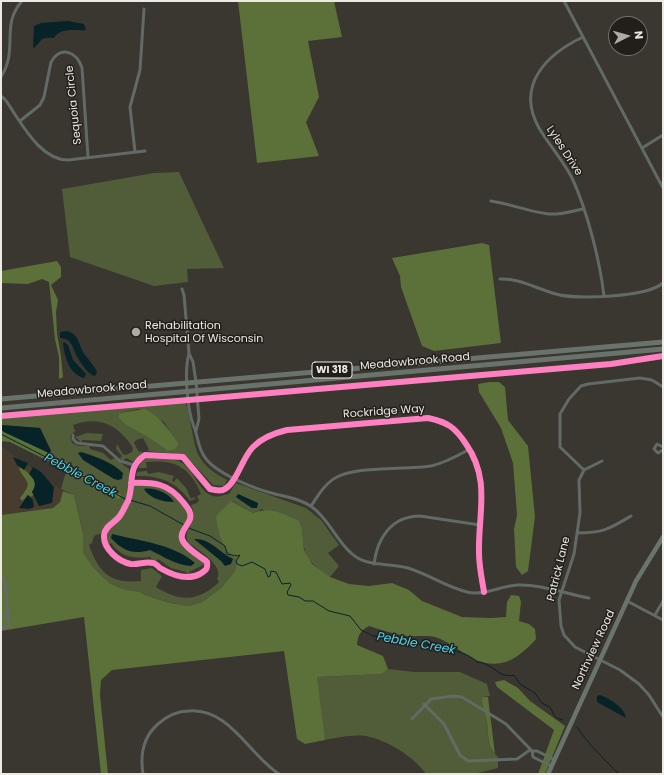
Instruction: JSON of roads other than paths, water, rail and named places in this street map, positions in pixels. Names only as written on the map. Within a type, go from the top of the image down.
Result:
[{"type":"main road","name":"Meadowbrook Road","points":[[1,399],[663,342]]},
{"type":"main road","name":"Meadowbrook Road","points":[[1,408],[663,349]]},
{"type":"street","points":[[1,77],[7,66],[6,23],[11,10],[21,1]]},
{"type":"street","points":[[564,1],[663,188]]},
{"type":"street","points":[[135,152],[130,107],[140,70],[144,9]]},
{"type":"street","name":"Lyles Drive","points":[[583,37],[561,48],[543,65],[534,81],[531,102],[538,126],[569,173],[583,209],[597,256],[604,296]]},
{"type":"street","name":"Sequoia Circle","points":[[20,121],[40,104],[44,97],[51,62],[58,54],[70,53],[77,57],[82,68],[88,158]]},
{"type":"street","points":[[1,96],[45,152],[51,156],[62,160],[145,151]]},
{"type":"street","points":[[642,148],[663,135]]},
{"type":"street","points":[[491,201],[507,203],[548,214],[561,214],[583,209]]},
{"type":"street","points":[[500,279],[514,280],[555,294],[570,297],[604,296],[645,292],[663,283]]},
{"type":"street","points":[[182,289],[184,295],[189,353],[193,362],[196,382],[199,419],[196,431]]},
{"type":"street","points":[[189,353],[186,364],[191,419],[196,431],[198,444],[204,457],[213,466],[255,488],[294,499],[311,506],[325,519],[350,553],[359,560],[374,564],[408,567],[452,588],[468,593],[484,592],[518,585],[537,587],[589,598]]},
{"type":"street","points":[[602,461],[584,470],[560,447],[560,414],[576,390],[588,384],[640,378],[652,380],[663,387]]},
{"type":"street","name":"Rockridge Way","points":[[134,465],[146,455],[183,457],[210,489],[221,491],[230,486],[246,455],[253,447],[275,433],[287,430],[428,418],[443,421],[458,431],[470,449],[479,469],[482,484],[478,554],[484,592]]},
{"type":"street","points":[[73,435],[73,439],[77,443],[103,446],[120,461],[134,465],[127,502],[119,517],[107,527],[104,538],[107,547],[112,553],[125,562],[132,564],[153,563],[177,576],[184,578],[196,576],[208,568],[207,562],[185,544],[182,536],[188,523],[190,512],[177,494],[170,488],[159,484],[131,483]]},
{"type":"street","points":[[663,446],[656,445],[654,449],[658,454],[663,450]]},
{"type":"street","points":[[311,506],[326,486],[337,477],[350,473],[431,466],[449,461],[470,449]]},
{"type":"street","name":"Patrick Lane","points":[[584,470],[579,480],[581,504],[572,563],[561,593],[560,620],[564,635],[575,647],[620,670],[639,684],[649,695],[663,717]]},
{"type":"street","points":[[374,564],[381,537],[396,523],[414,516],[432,517],[480,525]]},
{"type":"street","points":[[577,533],[592,533],[608,530],[631,516]]},
{"type":"street","name":"Northview Road","points":[[548,774],[553,759],[636,581],[663,537]]},
{"type":"street","points":[[1,577],[5,581],[10,626],[7,628],[1,628]]},
{"type":"street","points":[[655,615],[663,600]]},
{"type":"street","points":[[626,602],[663,620]]},
{"type":"street","points":[[1,617],[8,616]]},
{"type":"street","points":[[412,719],[424,704],[431,699],[453,696],[462,697],[506,724],[531,750],[533,757],[551,766]]},
{"type":"street","points":[[424,704],[444,724],[460,755],[468,761],[517,759],[531,750],[537,751],[553,759]]},
{"type":"street","points":[[143,774],[143,748],[153,729],[163,720],[174,714],[195,711],[209,713],[222,720],[279,774]]},
{"type":"water","points":[[68,21],[84,24],[86,30],[60,32],[54,38],[43,39],[34,48],[33,47],[34,26],[41,23]]},
{"type":"water","points":[[67,331],[75,335],[77,338],[83,353],[97,372],[95,376],[88,372],[83,366],[70,342],[60,338],[60,332]]},
{"type":"water","points":[[64,342],[68,345],[73,360],[86,374],[84,378],[79,376],[71,369],[64,349]]},
{"type":"water","points":[[1,425],[40,428],[51,451],[49,453],[4,432],[1,429]]},
{"type":"water","points":[[81,452],[113,465],[123,473],[122,479],[114,479],[83,460],[78,453]]},
{"type":"water","points":[[13,457],[28,463],[24,470],[17,465]]},
{"type":"water","points":[[33,467],[41,472],[54,487],[52,503],[39,506],[32,492],[35,482],[29,474]]},
{"type":"water","points":[[144,489],[161,491],[169,496],[174,502],[153,498]]},
{"type":"water","points":[[238,494],[258,503],[257,508],[252,508],[236,497]]},
{"type":"water","points":[[28,495],[33,500],[34,507],[29,509],[19,508]]},
{"type":"water","points":[[112,534],[166,547],[177,551],[195,563],[191,566],[180,564],[150,550],[138,552],[129,551],[124,549],[111,538]]},
{"type":"water","points":[[194,539],[200,539],[215,546],[233,559],[231,564],[225,566]]},
{"type":"water","points":[[600,695],[608,698],[620,707],[626,718],[597,702],[597,696]]},
{"type":"waterway","name":"Pebble Creek","points":[[1,434],[123,498],[150,506],[191,529],[210,536],[225,546],[227,554],[237,556],[240,555],[236,561],[237,564],[242,566],[252,562],[265,569],[268,577],[270,576],[271,571],[276,572],[282,584],[290,583],[291,585],[287,592],[288,595],[299,597],[305,601],[313,601],[329,611],[350,616],[361,630],[373,636],[390,637],[411,641],[415,644],[448,648],[473,658],[477,662],[483,663],[504,675],[514,675],[520,684],[535,693],[542,703],[550,707],[556,717],[563,720]]},
{"type":"waterway","name":"Pebble Creek","points":[[577,727],[591,745],[619,774]]},
{"type":"place","name":"Rehabilitation Hospital Of Wisconsin","points":[[136,332]]}]
